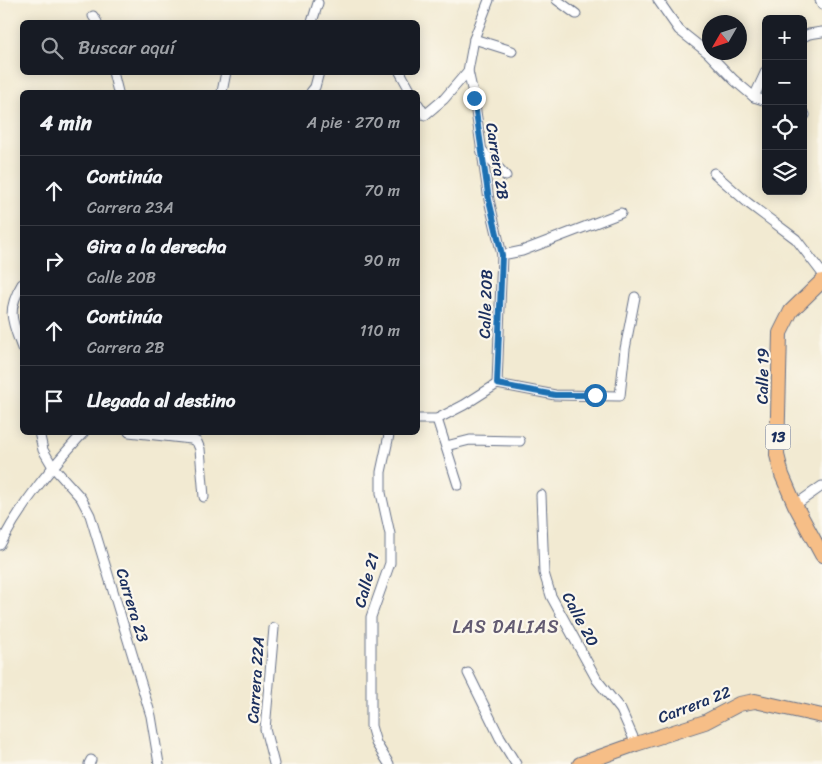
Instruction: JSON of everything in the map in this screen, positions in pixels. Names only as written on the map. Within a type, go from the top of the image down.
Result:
[{"type":"main road","name":"Calle 19","points":[[822,281],[791,311],[780,333],[778,455],[782,475],[795,505],[822,555]]},
{"type":"main road","name":"Carrera 22","points":[[580,764],[705,722],[739,704],[756,701],[822,716]]},
{"type":"street","points":[[420,107],[425,115],[444,99],[468,71],[474,39],[489,0]]},
{"type":"street","points":[[557,0],[576,14]]},
{"type":"street","points":[[658,0],[679,30],[708,53],[728,75],[754,97],[762,100]]},
{"type":"street","points":[[820,0],[822,5]]},
{"type":"street","points":[[313,20],[318,3]]},
{"type":"street","points":[[807,35],[822,32]]},
{"type":"street","points":[[474,39],[512,51]]},
{"type":"street","name":"Carrera 2B","points":[[468,71],[489,200],[502,255]]},
{"type":"street","points":[[114,75],[118,90]]},
{"type":"street","points":[[222,90],[225,75]]},
{"type":"street","points":[[313,90],[316,87],[318,75]]},
{"type":"street","points":[[402,75],[410,90]]},
{"type":"street","points":[[754,97],[762,80]]},
{"type":"street","points":[[481,149],[506,176]]},
{"type":"street","points":[[714,173],[748,203],[796,239],[822,273]]},
{"type":"street","name":"Calle 20B","points":[[497,384],[502,255],[522,251],[621,213]]},
{"type":"street","points":[[20,288],[14,298],[12,312],[14,326],[20,342]]},
{"type":"street","points":[[420,419],[437,419],[464,405],[497,384],[555,395],[620,396],[625,349],[635,297]]},
{"type":"street","points":[[437,419],[458,485]]},
{"type":"street","name":"Carrera 23","points":[[40,435],[43,450],[53,467],[82,498],[90,516],[151,716],[159,764]]},
{"type":"street","points":[[0,545],[27,499],[81,435]]},
{"type":"street","points":[[156,435],[191,439],[197,442],[200,449],[204,497]]},
{"type":"street","name":"Calle 21","points":[[389,435],[381,472],[381,493],[390,534],[390,563],[371,618],[371,726],[376,743],[389,764]]},
{"type":"street","points":[[446,446],[470,440],[520,441]]},
{"type":"street","points":[[795,505],[822,486]]},
{"type":"street","name":"Calle 20","points":[[541,496],[544,573],[551,596],[597,680],[621,710],[636,744]]},
{"type":"street","name":"Carrera 22A","points":[[274,628],[265,729],[274,764]]},
{"type":"street","points":[[468,673],[500,738],[516,764]]},
{"type":"district","name":"LAS DALIAS","points":[[506,627]]},
{"type":"route","points":[[474,98],[489,200],[502,255],[497,384],[555,395],[595,395]]}]
